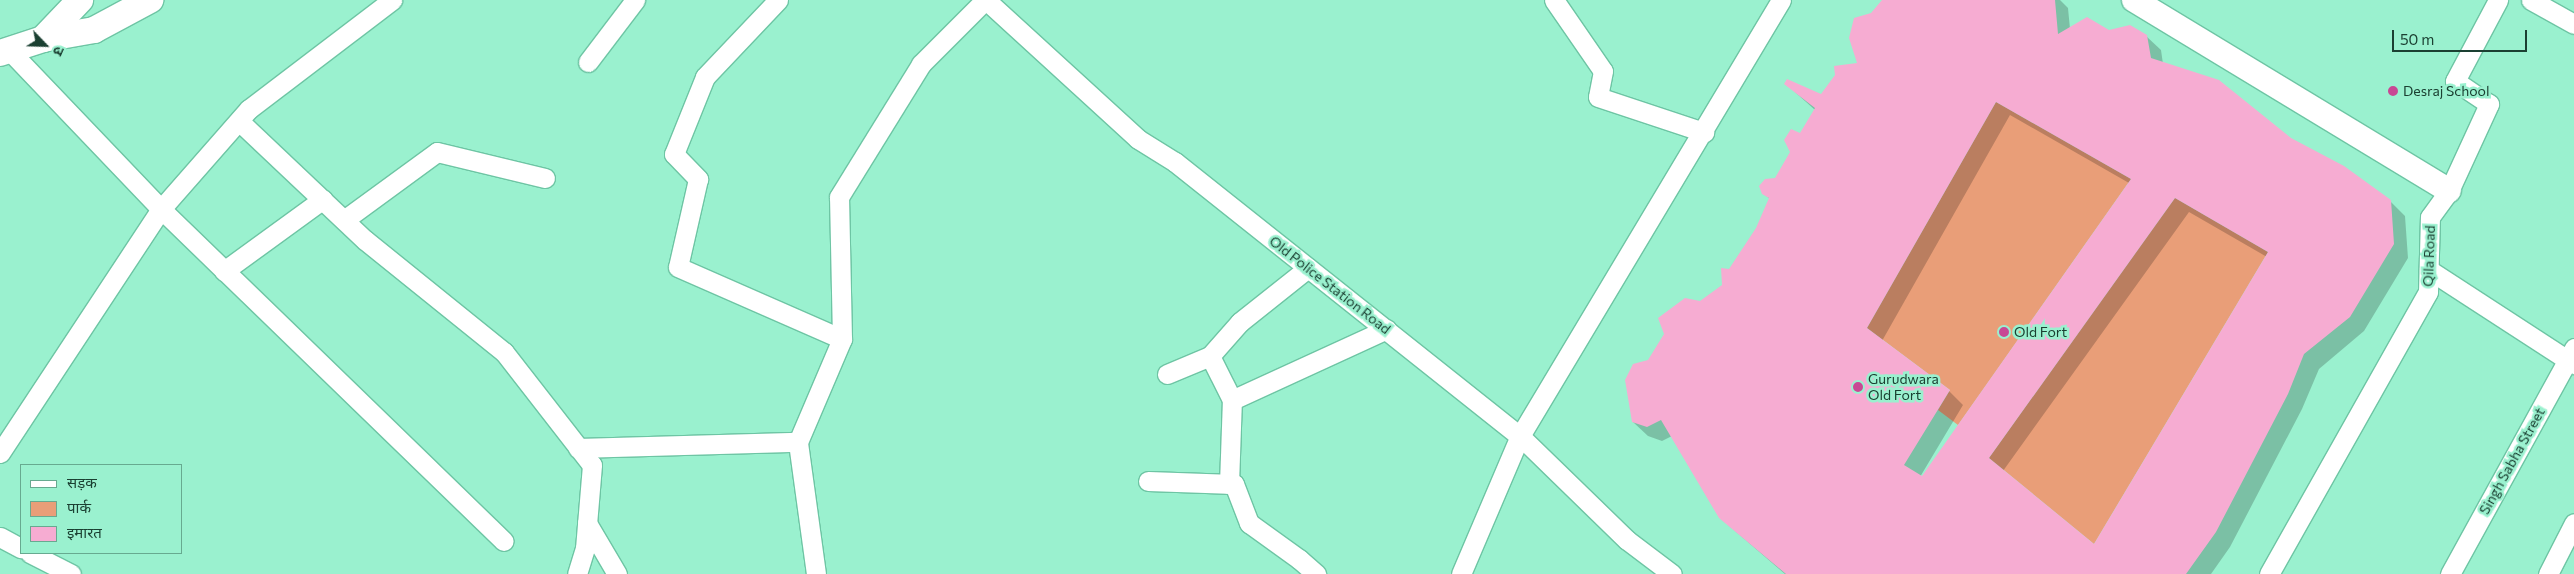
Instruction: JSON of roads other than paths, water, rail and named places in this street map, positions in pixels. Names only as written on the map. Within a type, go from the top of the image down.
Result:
[{"type":"main road","points":[[43,39],[80,0]]},
{"type":"main road","points":[[4,51],[43,39],[94,30],[150,0]]},
{"type":"street","points":[[0,453],[161,209],[249,109],[392,0]]},
{"type":"street","points":[[588,62],[636,0]]},
{"type":"street","points":[[778,0],[705,77],[674,154],[698,179],[678,266],[842,339]]},
{"type":"street","points":[[816,574],[798,442],[842,339],[839,197],[921,64],[985,0]]},
{"type":"street","name":"Old Police Station Road","points":[[985,0],[1138,139],[1175,162],[1520,436],[1627,540],[1672,574]]},
{"type":"street","points":[[1554,0],[1603,71],[1598,97],[1704,132]]},
{"type":"street","points":[[1461,574],[1520,436],[1704,132],[1781,0]]},
{"type":"street","points":[[2134,0],[2449,191]]},
{"type":"street","name":"Qila Road","points":[[2269,574],[2428,292],[2430,217],[2449,191],[2489,104],[2455,81],[2498,0]]},
{"type":"street","points":[[2531,0],[2574,24]]},
{"type":"street","points":[[4,51],[161,209],[503,541]]},
{"type":"street","points":[[239,121],[366,240],[504,352],[592,465],[585,548],[577,574]]},
{"type":"street","points":[[344,220],[437,152],[545,178]]},
{"type":"street","points":[[224,270],[322,199]]},
{"type":"street","points":[[1167,374],[1210,356],[1240,322],[1308,268]]},
{"type":"street","points":[[2429,270],[2572,358]]},
{"type":"street","points":[[1232,400],[1387,329]]},
{"type":"street","points":[[1210,356],[1232,400],[1229,484]]},
{"type":"street","name":"Singh Sabha Street","points":[[2450,574],[2572,358]]},
{"type":"street","points":[[578,448],[798,442]]},
{"type":"street","points":[[1148,481],[1234,484],[1249,523],[1300,559],[1316,574]]},
{"type":"street","points":[[588,523],[617,574]]},
{"type":"street","points":[[2548,574],[2574,523]]},
{"type":"street","points":[[0,537],[20,547]]},
{"type":"street","points":[[32,554],[71,574]]},
{"type":"place","name":"Desraj School","points":[[2393,91]]},
{"type":"place","name":"Old Fort","points":[[2004,332]]},
{"type":"place","name":"Gurudwara Old Fort","points":[[1858,387]]}]
